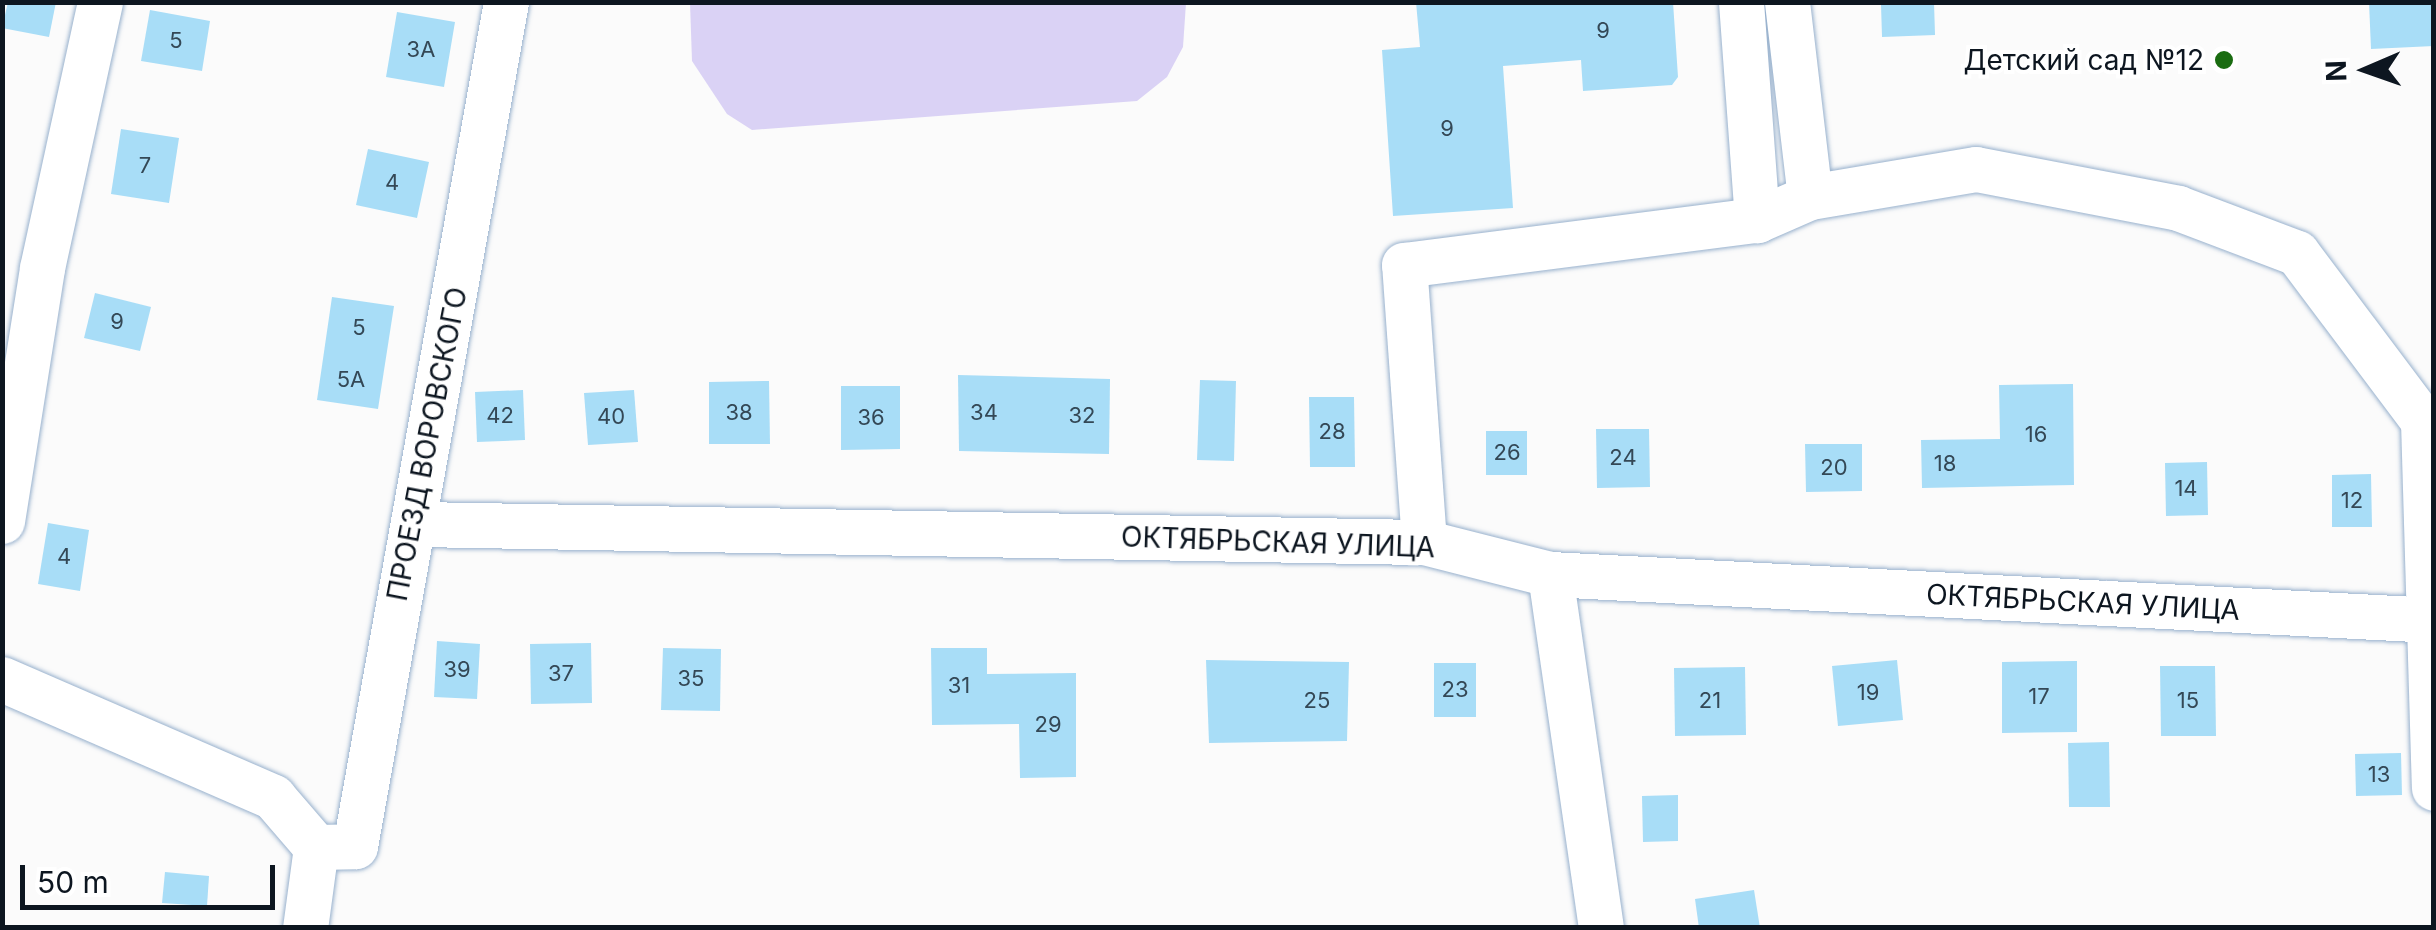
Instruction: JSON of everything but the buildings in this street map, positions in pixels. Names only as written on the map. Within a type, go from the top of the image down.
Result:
[{"type":"street","points":[[2,521],[42,268],[100,2]]},
{"type":"street","name":"ПРОЕЗД ВОРОВСКОГО","points":[[316,847],[355,846],[418,524],[506,2]]},
{"type":"street","points":[[1742,2],[1757,220]]},
{"type":"street","points":[[1788,2],[1810,197]]},
{"type":"street","points":[[1424,542],[1404,265],[1757,220],[1810,197],[1976,169],[2178,208],[2297,253],[2423,420],[2434,788]]},
{"type":"street","name":"ОКТЯБРЬСКАЯ УЛИЦА","points":[[418,524],[1424,542],[1550,574],[2430,620]]},
{"type":"street","points":[[1550,574],[1601,928]]},
{"type":"street","points":[[2,679],[274,796],[316,847],[305,928]]},
{"type":"shaded area","points":[[690,2],[1186,3],[1183,47],[1167,77],[1137,101],[752,130],[727,114],[692,61]]},
{"type":"place","name":"Детский сад №12","points":[[2224,60]]}]
